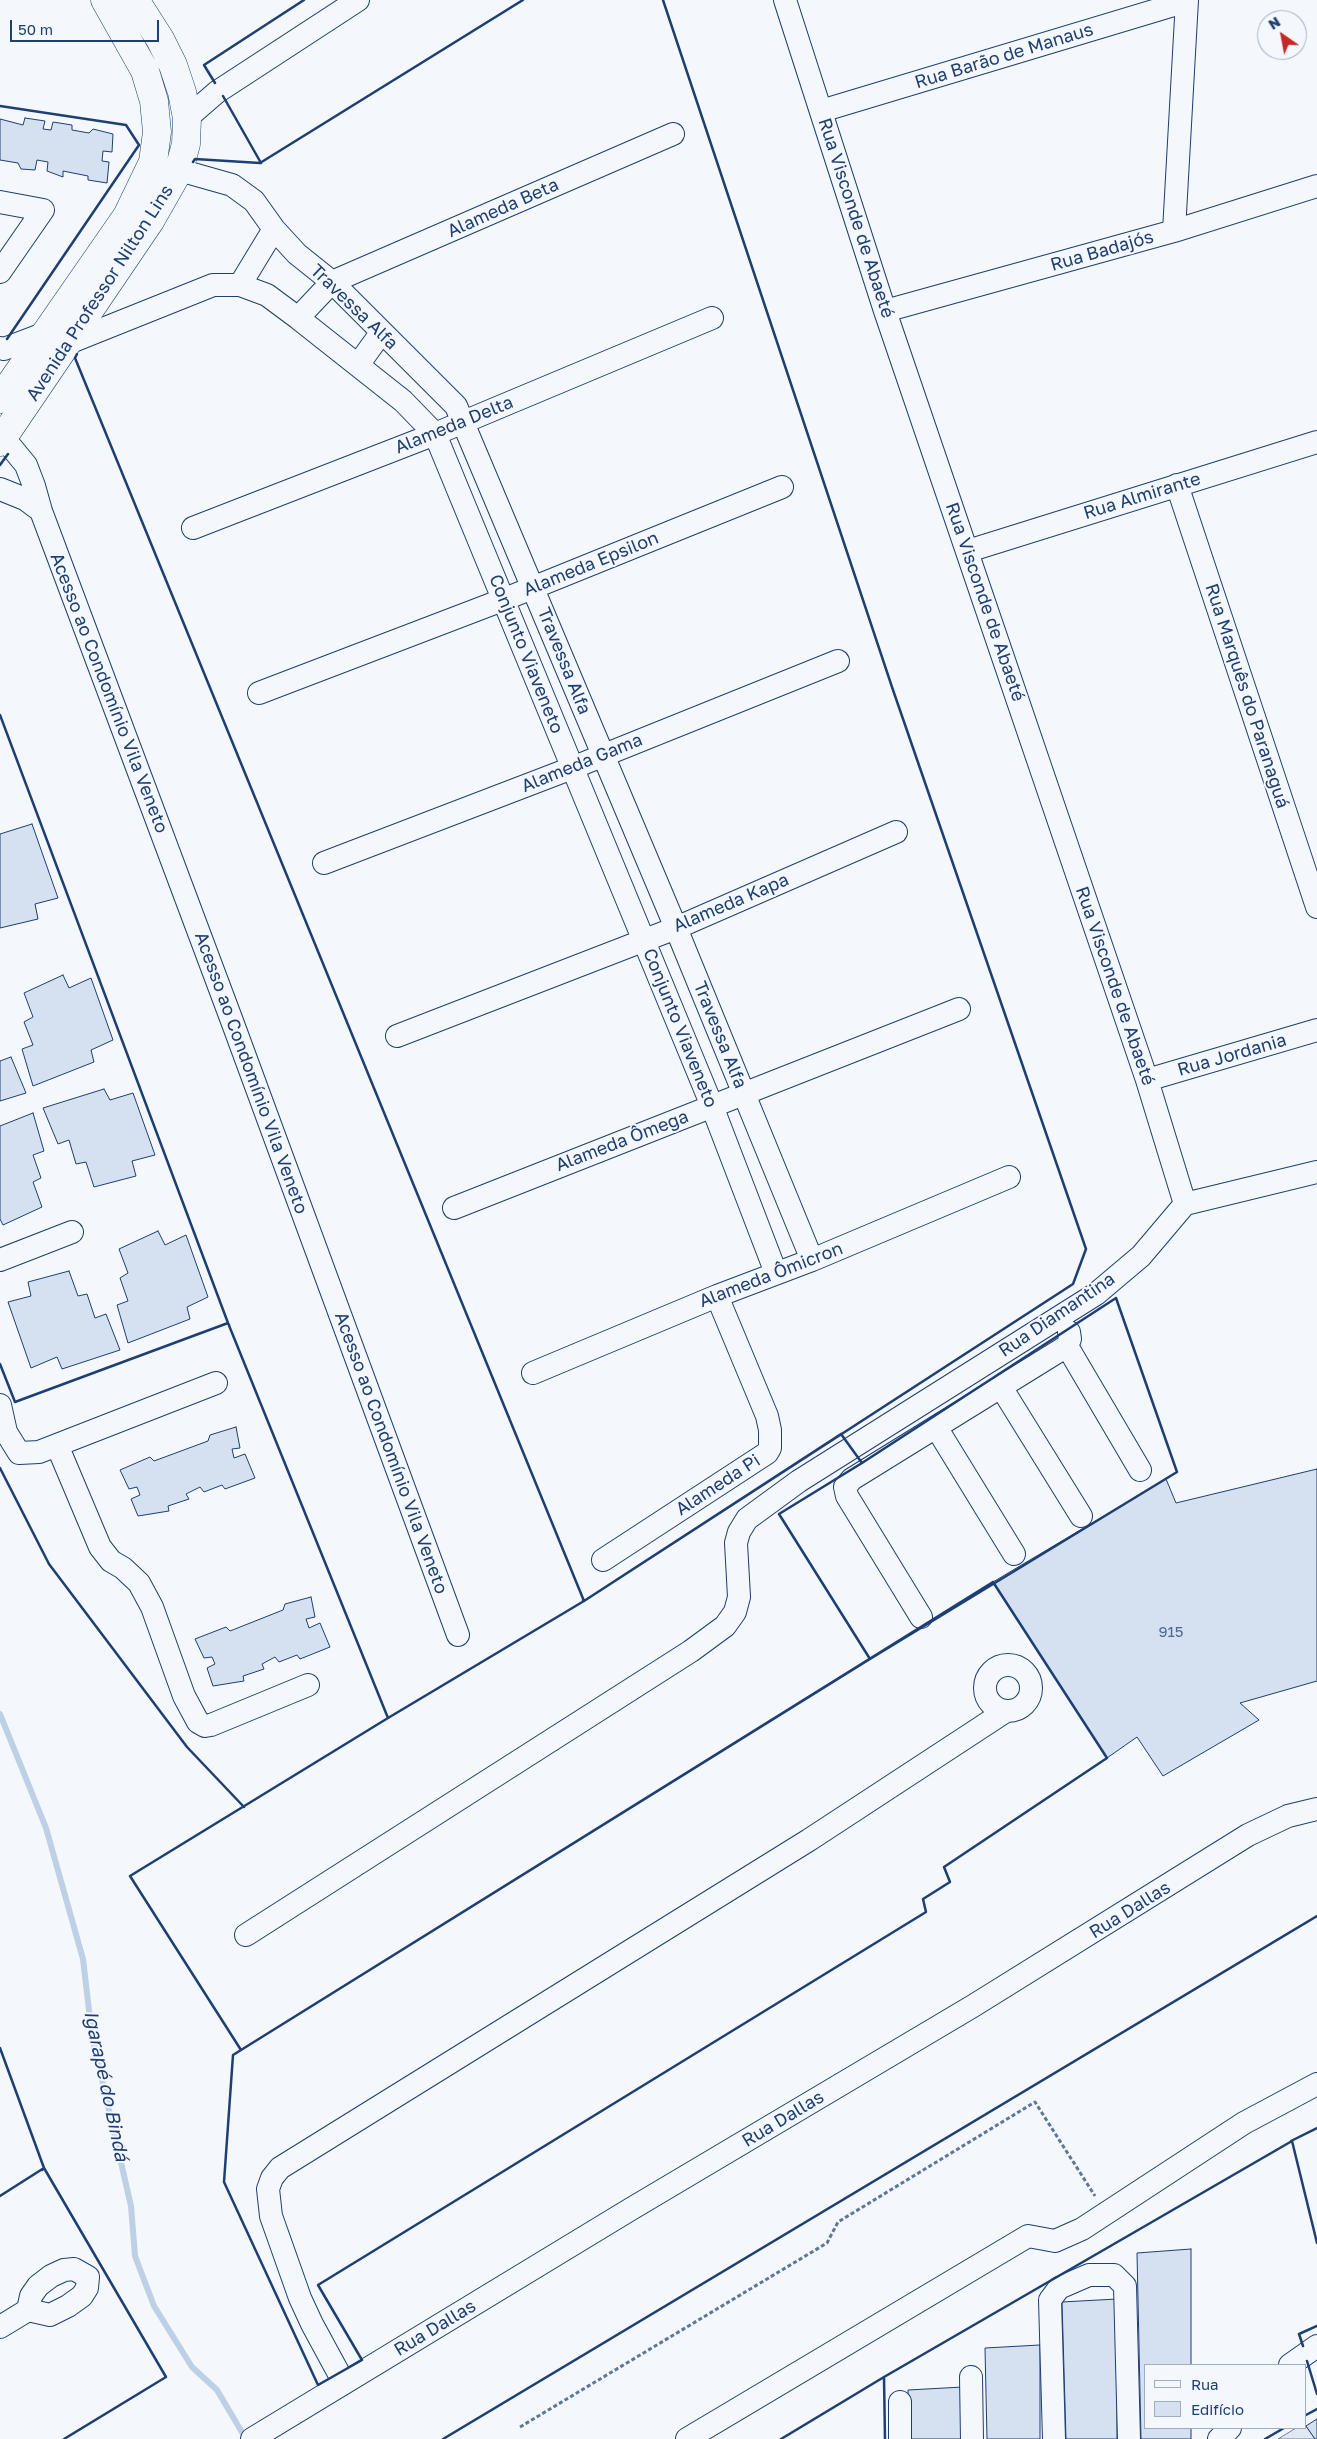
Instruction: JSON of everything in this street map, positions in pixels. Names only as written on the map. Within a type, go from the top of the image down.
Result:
[{"type":"main road","name":"Avenida Professor Nilton Lins","points":[[2,440],[57,338],[127,216],[153,162],[157,132],[154,102],[145,70],[105,0]]},
{"type":"main road","name":"Avenida Professor Nilton Lins","points":[[0,399],[57,338],[155,213],[179,170],[186,144],[188,118],[182,92],[173,66],[160,39],[135,0]]},
{"type":"street","points":[[188,118],[218,92],[358,0]]},
{"type":"street","name":"Rua Visconde de Abaeté","points":[[785,0],[822,110],[885,311],[1147,1080],[1186,1204]]},
{"type":"street","points":[[1174,231],[1187,0]]},
{"type":"street","name":"Rua Barão de Manaus","points":[[822,110],[1187,0]]},
{"type":"street","name":"Alameda Beta","points":[[332,282],[673,134]]},
{"type":"street","name":"Travessa Alfa","points":[[179,170],[232,185],[254,201],[274,229],[297,254],[332,282],[380,333],[446,394],[456,406],[676,928],[812,1260]]},
{"type":"street","name":"Rua Badajós","points":[[885,311],[1174,231],[1317,186]]},
{"type":"street","points":[[0,202],[43,210],[0,272]]},
{"type":"street","points":[[240,285],[274,229]]},
{"type":"street","points":[[298,318],[332,282]]},
{"type":"street","name":"Conjunto Viaveneto","points":[[2,351],[57,338],[213,285],[240,285],[267,295],[298,318],[403,401],[435,434],[505,599],[572,768],[712,1106],[776,1273]]},
{"type":"street","name":"Alameda Delta","points":[[193,528],[435,434],[712,318]]},
{"type":"street","points":[[358,365],[380,333]]},
{"type":"street","name":"Acesso ao Condomínio Vila Veneto","points":[[2,440],[26,465],[41,511],[458,1635]]},
{"type":"street","name":"Rua Almirante","points":[[968,551],[1317,442]]},
{"type":"street","name":"Rua Marquês do Paranaguá","points":[[1177,485],[1317,907]]},
{"type":"street","name":"Alameda Epsilon","points":[[259,692],[534,588],[782,488]]},
{"type":"street","points":[[0,489],[25,499],[41,511]]},
{"type":"street","name":"Alameda Gama","points":[[324,863],[572,768],[838,661]]},
{"type":"street","name":"Alameda Kapa","points":[[397,1036],[676,928],[896,832]]},
{"type":"street","name":"Alameda Ômega","points":[[454,1208],[959,1009]]},
{"type":"street","name":"Rua Jordania","points":[[1147,1080],[1317,1030]]},
{"type":"street","points":[[1186,1204],[1317,1172]]},
{"type":"street","name":"Alameda Ômicron","points":[[533,1373],[717,1296],[812,1260],[1010,1177]]},
{"type":"street","name":"Rua Diamantina","points":[[246,1935],[691,1651],[725,1626],[735,1612],[739,1597],[736,1543],[739,1532],[747,1519],[799,1481],[1096,1294],[1141,1256],[1186,1204]]},
{"type":"street","points":[[0,1260],[72,1232]]},
{"type":"street","name":"Alameda Pi","points":[[603,1560],[767,1453],[770,1448],[768,1416],[717,1296]]},
{"type":"street","points":[[921,1617],[847,1496],[845,1486],[852,1479],[1067,1346],[1070,1340],[1063,1314]]},
{"type":"street","points":[[1067,1346],[1140,1470]]},
{"type":"street","points":[[0,1405],[6,1432],[19,1453],[39,1452],[216,1383]]},
{"type":"street","points":[[1001,1387],[1081,1516]]},
{"type":"street","points":[[936,1427],[1014,1554]]},
{"type":"street","points":[[57,1445],[100,1547],[111,1561],[123,1568],[139,1583],[152,1607],[184,1696],[198,1722],[205,1726],[211,1725],[308,1685]]},
{"type":"street","points":[[344,2383],[312,2324],[282,2252],[271,2216],[268,2189],[272,2178],[280,2168],[809,1840],[1006,1711]]},
{"type":"street","name":"Rua Dallas","points":[[255,2437],[640,2204],[973,2006],[1248,1835],[1288,1816],[1317,1809]]},
{"type":"street","points":[[687,2439],[1028,2236],[1054,2241],[1082,2229],[1244,2123],[1317,2084]]},
{"type":"street","points":[[1054,2439],[1050,2300],[1059,2288],[1089,2274],[1114,2275],[1124,2286],[1129,2439]]},
{"type":"street","points":[[0,2327],[28,2310]]},
{"type":"street","points":[[1291,2364],[1317,2346]]},
{"type":"street","points":[[971,2377],[972,2439]]},
{"type":"street","points":[[900,2402],[900,2439]]},
{"type":"street","points":[[1219,2439],[1229,2429]]},
{"type":"path","points":[[520,2427],[827,2243],[838,2222],[1035,2102],[1106,2214]]},
{"type":"shaded area","points":[[1307,2427],[1315,2439],[1278,2439],[1294,2429],[1307,2429]]},
{"type":"building","points":[[25,118],[45,121],[43,129],[51,130],[53,122],[72,125],[72,130],[89,133],[93,129],[113,134],[112,152],[103,151],[102,161],[109,162],[107,183],[88,180],[88,176],[63,171],[63,177],[47,171],[48,162],[37,160],[35,170],[21,169],[18,163],[0,160],[0,119],[23,125]]},
{"type":"building","points":[[32,824],[58,898],[35,904],[38,919],[0,928],[0,834]]},
{"type":"building","points":[[63,975],[69,988],[91,978],[113,1040],[91,1050],[94,1062],[33,1086],[22,1049],[33,1045],[24,1022],[33,1017],[24,993]]},
{"type":"building","points":[[11,1057],[26,1093],[0,1101],[0,1061]]},
{"type":"building","points":[[104,1089],[110,1100],[133,1093],[155,1155],[132,1161],[136,1176],[94,1187],[86,1162],[76,1164],[69,1140],[58,1144],[43,1108]]},
{"type":"building","points":[[33,1113],[44,1151],[33,1155],[41,1178],[33,1182],[42,1207],[3,1225],[0,1219],[0,1126]]},
{"type":"building","points":[[158,1231],[165,1245],[186,1235],[208,1297],[187,1307],[190,1319],[128,1343],[117,1305],[128,1301],[120,1278],[128,1273],[119,1249]]},
{"type":"building","points":[[69,1271],[78,1296],[87,1294],[95,1318],[106,1314],[120,1350],[62,1369],[57,1357],[31,1368],[8,1302],[31,1296],[28,1282]]},
{"type":"building","points":[[236,1427],[240,1448],[232,1449],[234,1458],[245,1454],[255,1478],[225,1489],[222,1485],[204,1492],[200,1487],[186,1494],[189,1499],[168,1506],[169,1511],[138,1516],[131,1499],[140,1495],[137,1487],[129,1489],[120,1470],[150,1457],[154,1461],[208,1441],[210,1435]]},
{"type":"building","points":[[1317,1469],[1317,1681],[1240,1703],[1259,1720],[1163,1776],[1137,1737],[1107,1758],[993,1582],[1166,1479],[1176,1503]]},
{"type":"building","points":[[311,1597],[315,1617],[306,1619],[309,1628],[320,1623],[330,1647],[300,1659],[297,1655],[279,1662],[275,1657],[262,1664],[264,1669],[243,1676],[244,1681],[213,1686],[207,1668],[215,1664],[212,1657],[204,1658],[195,1639],[226,1627],[230,1631],[283,1610],[285,1604]]},
{"type":"building","points":[[1191,2249],[1191,2364],[1144,2364],[1144,2429],[1191,2429],[1191,2439],[1141,2439],[1137,2253]]},
{"type":"building","points":[[1117,2299],[1117,2439],[1066,2439],[1062,2302]]},
{"type":"building","points":[[1040,2345],[1040,2439],[987,2439],[985,2348]]},
{"type":"building","points":[[963,2387],[963,2439],[909,2439],[908,2390]]},
{"type":"building","points":[[1317,2419],[1317,2439],[1315,2439],[1307,2425]]},
{"type":"waterway","name":"Igarapé do Bindá","points":[[0,1714],[46,1828],[83,1959],[92,2036],[131,2206],[135,2256],[154,2306],[192,2367],[217,2390],[246,2439]]},
{"type":"wall","points":[[215,83],[204,65],[304,0]]},
{"type":"wall","points":[[193,162],[195,159],[260,163],[523,0]]},
{"type":"wall","points":[[77,354],[75,358],[584,1601],[1073,1284],[1086,1249],[893,690],[663,0]]},
{"type":"wall","points":[[223,96],[261,163]]},
{"type":"wall","points":[[0,106],[126,125],[139,145],[7,339]]},
{"type":"wall","points":[[0,465],[8,454]]},
{"type":"wall","points":[[0,715],[228,1323],[388,1718],[583,1600]]},
{"type":"wall","points":[[1116,1298],[1177,1472],[870,1659],[779,1514],[862,1463],[1116,1298]]},
{"type":"wall","points":[[0,1364],[15,1402],[228,1323],[229,1325]]},
{"type":"wall","points":[[841,1434],[862,1463],[779,1514],[870,1659],[241,2050],[130,1876],[584,1601],[841,1434]]},
{"type":"wall","points":[[0,1468],[49,1564],[187,1747],[244,1807]]},
{"type":"wall","points":[[993,1582],[1107,1758],[944,1867],[950,1882],[923,1899],[926,1912],[318,2285],[362,2360],[318,2385],[224,2182],[233,2055],[993,1582]]},
{"type":"wall","points":[[443,2439],[1317,1916]]},
{"type":"wall","points":[[0,2048],[44,2168],[42,2170]]},
{"type":"wall","points":[[1291,2141],[1317,2128]]},
{"type":"wall","points":[[885,2439],[884,2377],[1292,2141],[1317,2243]]},
{"type":"wall","points":[[0,2196],[44,2168],[166,2377],[64,2439]]},
{"type":"wall","points":[[1303,2346],[1299,2334],[1317,2326]]},
{"type":"wall","points":[[1307,2361],[1317,2394]]},
{"type":"wall","points":[[781,2439],[884,2377]]},
{"type":"wall","points":[[1307,2414],[1317,2409]]},
{"type":"wall","points":[[1265,2439],[1282,2429]]}]
